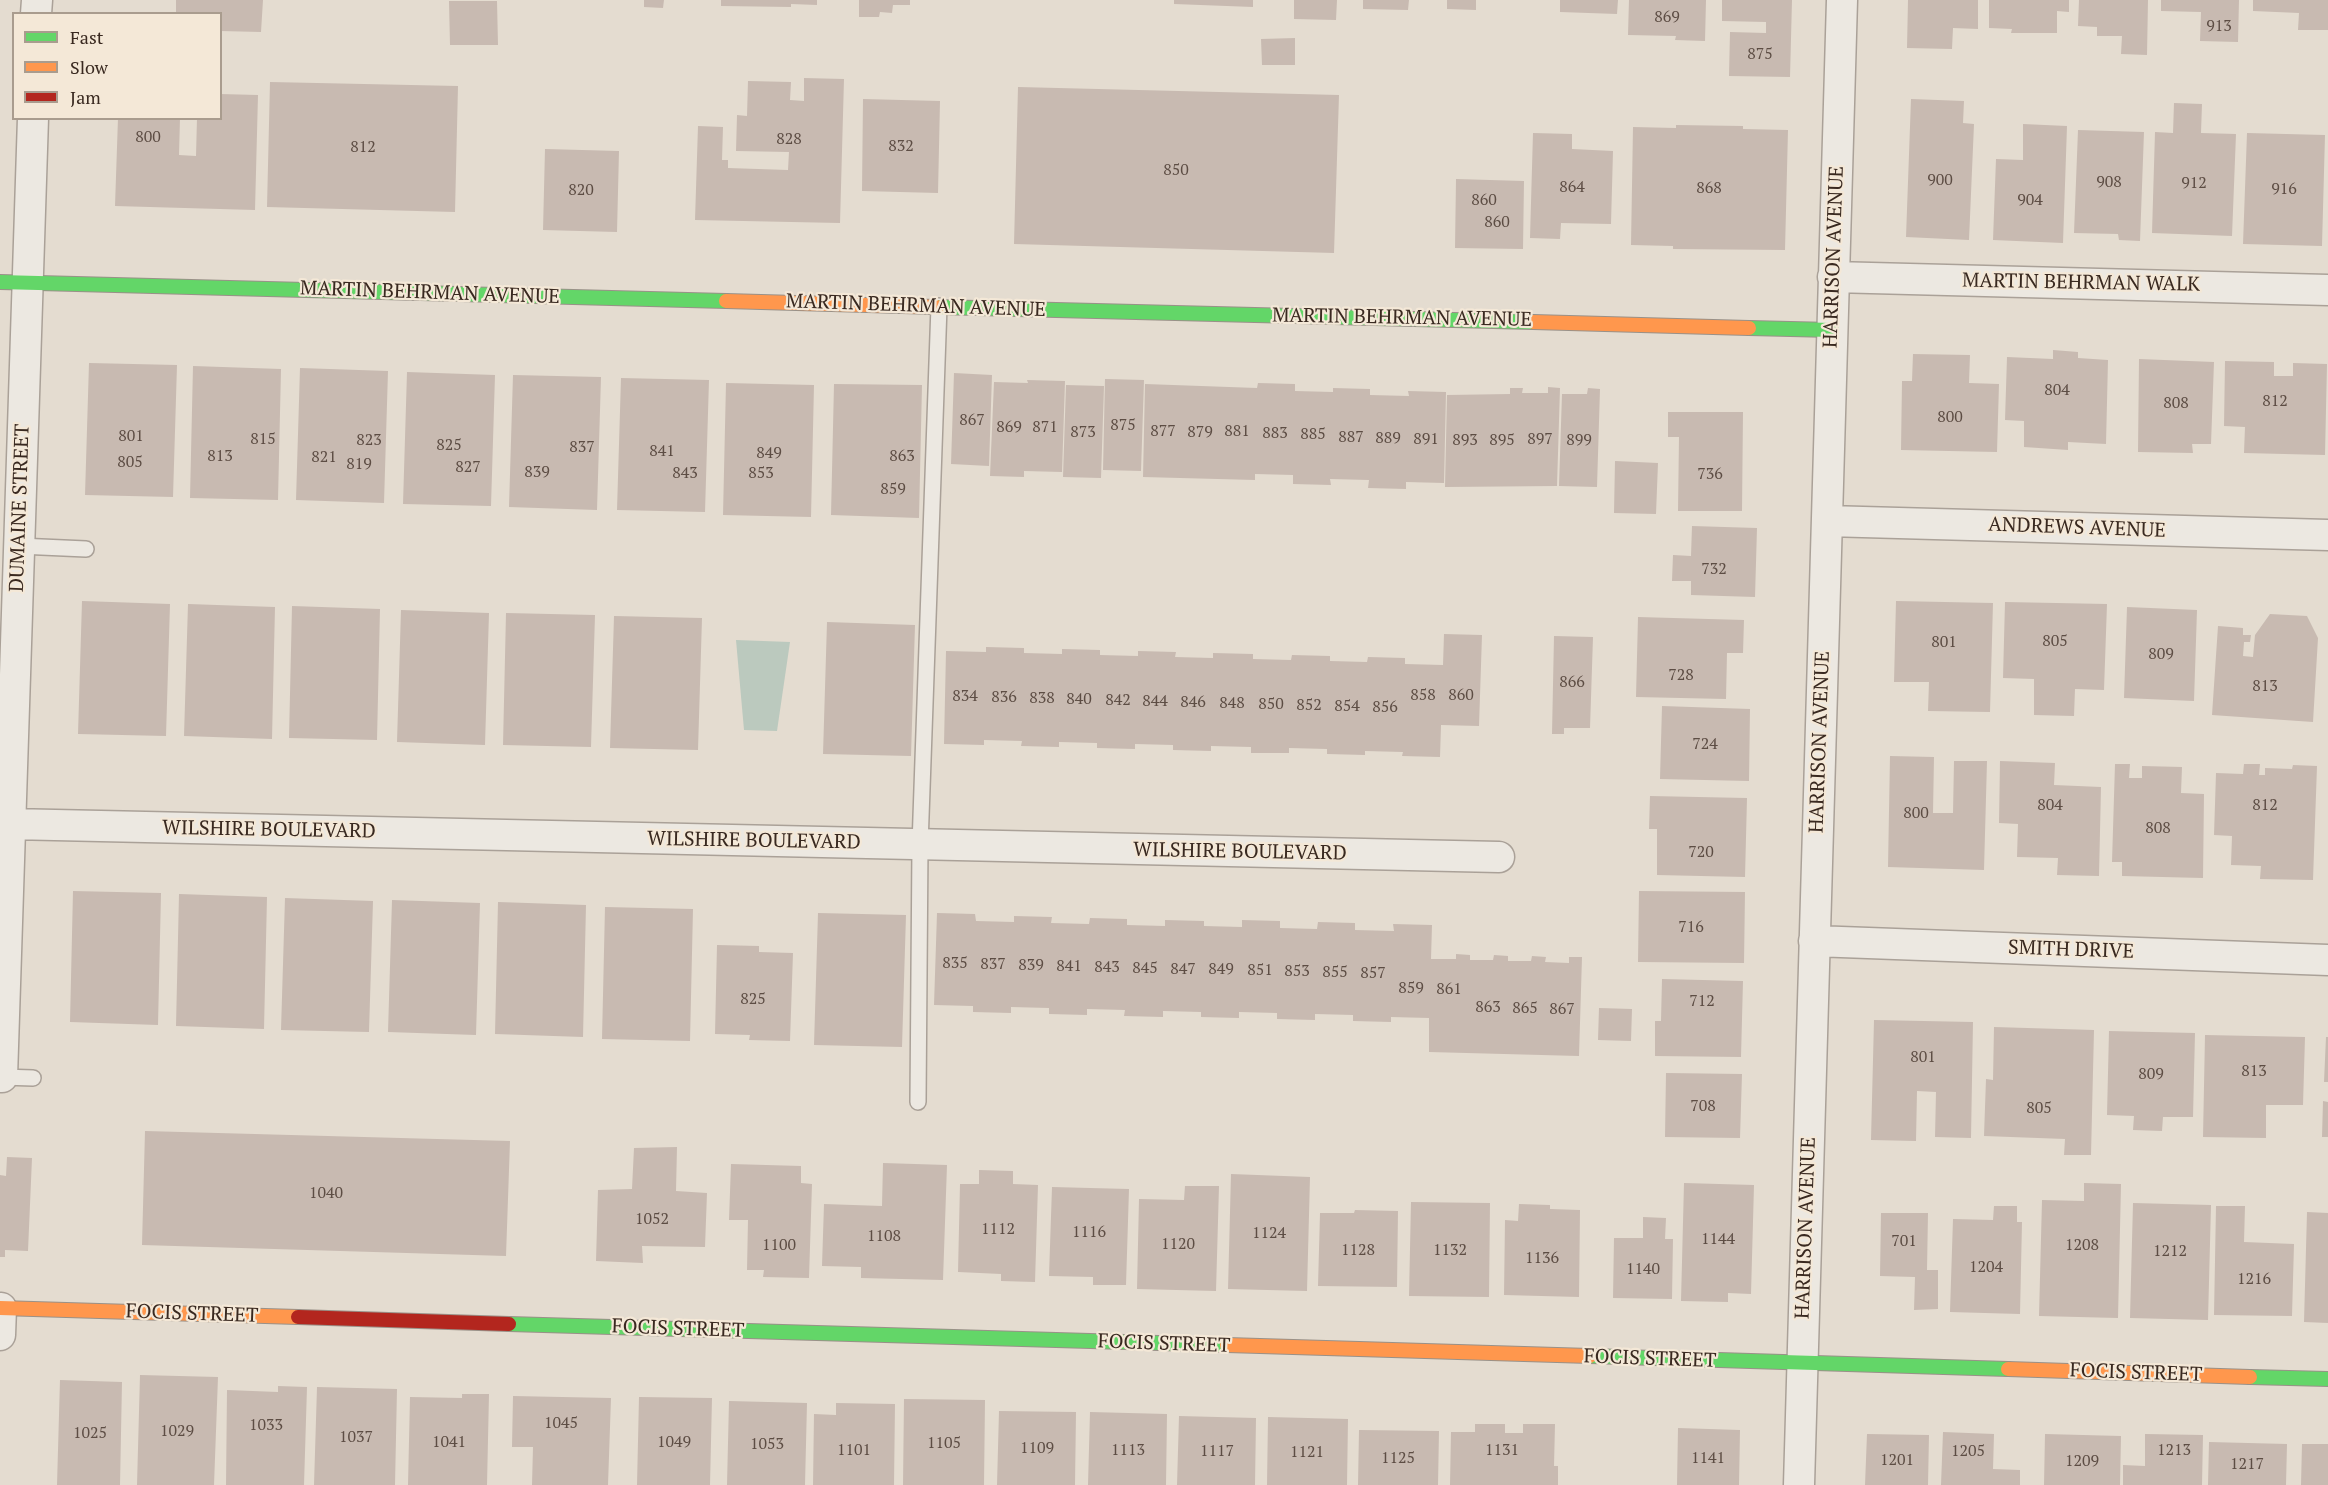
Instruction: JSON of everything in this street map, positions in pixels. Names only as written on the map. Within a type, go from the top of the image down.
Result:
[{"type":"street","name":"HARRISON AVENUE","points":[[1799,1485],[1842,0]]},
{"type":"street","name":"DUMAINE STREET","points":[[1,1076],[19,546],[14,282],[33,120]]},
{"type":"street","name":"MARTIN BEHRMAN WALK","points":[[1833,277],[2328,290]]},
{"type":"street","name":"MARTIN BEHRMAN AVENUE","points":[[14,282],[1832,330]]},
{"type":"street","name":"ANDREWS AVENUE","points":[[1827,521],[2328,535]]},
{"type":"street","name":"WILSHIRE BOULEVARD","points":[[10,824],[1499,857]]},
{"type":"street","name":"SMITH DRIVE","points":[[1814,940],[2328,960]]},
{"type":"street","name":"FOCIS STREET","points":[[0,1317],[2328,1379]]},
{"type":"lane","points":[[918,1102],[920,845],[939,306]]},
{"type":"lane","points":[[19,546],[86,549]]},
{"type":"lane","points":[[1,1076],[33,1078]]},
{"type":"shaded area","points":[[736,640],[790,642],[777,731],[744,730]]},
{"type":"building","points":[[176,0],[263,0],[261,32],[222,31],[222,12],[176,12]]},
{"type":"building","points":[[644,0],[664,0],[663,8],[644,7]]},
{"type":"building","points":[[721,0],[817,0],[817,5],[721,6]]},
{"type":"building","points":[[859,0],[910,0],[910,5],[893,5],[892,13],[880,12],[879,17],[859,17]]},
{"type":"building","points":[[1174,0],[1253,0],[1253,7],[1174,4]]},
{"type":"building","points":[[1294,0],[1337,0],[1336,20],[1294,19]]},
{"type":"building","points":[[1363,0],[1409,0],[1408,10],[1363,9]]},
{"type":"building","points":[[1447,0],[1476,0],[1476,10],[1447,9]]},
{"type":"building","points":[[1560,0],[1618,0],[1617,14],[1560,12]]},
{"type":"building","points":[[1629,0],[1706,0],[1705,41],[1675,40],[1676,36],[1628,35]]},
{"type":"building","points":[[1722,0],[1792,0],[1790,77],[1729,76],[1730,32],[1766,33],[1766,22],[1722,21]]},
{"type":"building","points":[[1908,0],[1978,0],[1978,29],[1953,28],[1952,49],[1907,48]]},
{"type":"building","points":[[1989,0],[2069,0],[2069,12],[2057,11],[2057,33],[2011,33],[2012,29],[1989,28]]},
{"type":"building","points":[[2079,0],[2148,0],[2147,55],[2121,54],[2122,36],[2097,36],[2097,27],[2078,26]]},
{"type":"building","points":[[2161,0],[2239,0],[2238,42],[2200,41],[2201,12],[2161,11]]},
{"type":"building","points":[[2253,0],[2328,0],[2328,30],[2298,30],[2299,13],[2253,11]]},
{"type":"building","points":[[449,1],[497,1],[498,45],[450,45]]},
{"type":"building","points":[[1295,38],[1295,65],[1262,65],[1261,39]]},
{"type":"building","points":[[804,78],[844,79],[840,223],[695,220],[698,126],[723,127],[722,160],[728,160],[728,168],[788,170],[789,152],[736,151],[737,115],[747,116],[748,81],[791,82],[790,100],[804,101]]},
{"type":"building","points":[[270,82],[458,86],[455,212],[267,207]]},
{"type":"building","points":[[1018,87],[1339,95],[1334,253],[1014,244]]},
{"type":"building","points":[[222,94],[258,95],[255,210],[115,206],[118,120],[180,120],[179,155],[196,156],[197,120],[222,120]]},
{"type":"building","points":[[863,99],[940,101],[938,193],[862,191]]},
{"type":"building","points":[[1911,99],[1964,101],[1963,123],[1974,124],[1969,240],[1906,237]]},
{"type":"building","points":[[2174,103],[2202,104],[2201,133],[2236,134],[2232,236],[2152,233],[2155,132],[2173,133]]},
{"type":"building","points":[[2023,124],[2067,126],[2063,243],[1993,240],[1996,159],[2023,160]]},
{"type":"building","points":[[1676,125],[1743,126],[1743,129],[1788,130],[1785,250],[1673,249],[1673,246],[1631,245],[1633,127],[1676,128]]},
{"type":"building","points":[[2078,130],[2144,132],[2140,241],[2119,240],[2118,234],[2074,233]]},
{"type":"building","points":[[1533,133],[1572,134],[1572,149],[1613,151],[1611,224],[1561,223],[1560,239],[1530,238]]},
{"type":"building","points":[[2247,133],[2325,135],[2322,246],[2243,244]]},
{"type":"building","points":[[545,149],[619,151],[617,232],[543,230]]},
{"type":"building","points":[[1456,179],[1524,181],[1523,249],[1455,248]]},
{"type":"building","points":[[2053,350],[2078,352],[2078,358],[2108,360],[2106,444],[2068,442],[2068,450],[2024,447],[2024,421],[2005,420],[2007,357],[2053,359]]},
{"type":"building","points":[[1913,354],[1970,355],[1969,383],[1999,384],[1997,452],[1901,450],[1902,381],[1912,381]]},
{"type":"building","points":[[2139,359],[2214,362],[2211,444],[2192,444],[2193,453],[2138,452]]},
{"type":"building","points":[[2225,361],[2274,362],[2274,376],[2293,376],[2293,363],[2327,364],[2325,455],[2244,453],[2245,427],[2224,426]]},
{"type":"building","points":[[89,363],[177,365],[173,497],[85,495]]},
{"type":"building","points":[[193,366],[281,369],[278,500],[190,498]]},
{"type":"building","points":[[300,368],[388,371],[384,503],[296,500]]},
{"type":"building","points":[[407,372],[495,375],[491,506],[403,504]]},
{"type":"building","points":[[954,373],[992,375],[989,466],[951,464]]},
{"type":"building","points":[[513,375],[601,377],[597,510],[509,507]]},
{"type":"building","points":[[621,378],[709,380],[705,512],[617,510]]},
{"type":"building","points":[[1105,379],[1144,380],[1141,471],[1103,470]]},
{"type":"building","points":[[1027,380],[1065,381],[1062,472],[1024,471],[1024,477],[990,476],[994,382],[1028,383]]},
{"type":"building","points":[[726,383],[814,385],[811,517],[723,515]]},
{"type":"building","points":[[1258,383],[1295,384],[1295,391],[1333,392],[1333,388],[1370,389],[1370,395],[1409,396],[1408,391],[1446,392],[1444,483],[1406,482],[1406,489],[1368,488],[1369,480],[1330,479],[1331,485],[1293,484],[1293,475],[1255,474],[1255,480],[1143,477],[1145,384],[1257,388]]},
{"type":"building","points":[[834,384],[922,385],[919,518],[831,515]]},
{"type":"building","points":[[1066,385],[1104,386],[1101,478],[1063,477]]},
{"type":"building","points":[[1548,387],[1560,388],[1557,486],[1445,487],[1447,395],[1510,394],[1510,388],[1523,388],[1522,393],[1548,393]]},
{"type":"building","points":[[1588,388],[1600,389],[1597,487],[1559,486],[1562,394],[1587,394]]},
{"type":"building","points":[[1668,412],[1743,412],[1742,511],[1678,511],[1679,437],[1668,437]]},
{"type":"building","points":[[1615,461],[1658,463],[1656,514],[1614,513]]},
{"type":"building","points":[[1692,526],[1757,528],[1755,597],[1691,595],[1691,581],[1672,581],[1673,555],[1691,556]]},
{"type":"building","points":[[82,601],[170,604],[166,736],[78,734]]},
{"type":"building","points":[[1896,601],[1993,603],[1990,712],[1928,711],[1929,682],[1894,682]]},
{"type":"building","points":[[2005,602],[2107,604],[2104,690],[2075,689],[2074,716],[2034,715],[2034,679],[2003,678]]},
{"type":"building","points":[[188,604],[275,607],[272,739],[184,736]]},
{"type":"building","points":[[292,606],[380,609],[377,740],[289,738]]},
{"type":"building","points":[[2127,607],[2197,610],[2194,701],[2124,698]]},
{"type":"building","points":[[401,610],[489,613],[485,745],[397,742]]},
{"type":"building","points":[[506,613],[595,615],[591,747],[503,745]]},
{"type":"building","points":[[2270,614],[2307,616],[2318,638],[2313,722],[2212,715],[2218,626],[2243,628],[2243,635],[2251,635],[2250,642],[2244,642],[2243,656],[2253,657],[2255,635]]},
{"type":"building","points":[[614,616],[702,618],[698,750],[610,748]]},
{"type":"building","points":[[1638,617],[1744,620],[1743,653],[1727,653],[1726,699],[1636,697]]},
{"type":"building","points":[[827,622],[915,625],[911,756],[823,754]]},
{"type":"building","points":[[1444,634],[1482,635],[1479,726],[1441,725],[1440,757],[1402,756],[1403,752],[1365,751],[1365,755],[1327,754],[1327,749],[1289,748],[1289,753],[1251,753],[1251,747],[1211,746],[1211,751],[1173,750],[1173,745],[1135,744],[1135,749],[1097,748],[1097,743],[1059,742],[1059,747],[1021,746],[1022,741],[984,740],[984,745],[944,744],[946,651],[986,652],[986,647],[1024,648],[1024,653],[1062,654],[1062,649],[1100,650],[1100,655],[1138,656],[1138,651],[1176,652],[1175,657],[1213,658],[1213,653],[1253,654],[1253,659],[1291,660],[1292,655],[1330,656],[1330,661],[1367,662],[1368,657],[1405,658],[1405,664],[1443,665]]},
{"type":"building","points":[[1554,636],[1593,637],[1590,728],[1564,728],[1564,734],[1552,734]]},
{"type":"building","points":[[1662,706],[1750,709],[1749,781],[1660,779]]},
{"type":"building","points":[[1890,756],[1934,757],[1933,813],[1953,813],[1954,761],[1987,761],[1984,870],[1888,867]]},
{"type":"building","points":[[2000,761],[2055,763],[2054,785],[2101,787],[2099,876],[2057,875],[2058,858],[2017,857],[2018,824],[1999,823]]},
{"type":"building","points":[[2115,764],[2130,764],[2129,778],[2142,778],[2142,766],[2182,767],[2181,793],[2204,794],[2203,878],[2122,876],[2122,862],[2112,862]]},
{"type":"building","points":[[2244,764],[2260,764],[2259,775],[2265,775],[2265,768],[2292,769],[2293,765],[2317,766],[2313,880],[2260,879],[2261,866],[2231,865],[2232,836],[2214,835],[2216,773],[2243,774]]},
{"type":"building","points":[[1650,796],[1747,798],[1745,877],[1657,875],[1657,829],[1649,829]]},
{"type":"building","points":[[73,891],[161,893],[158,1025],[70,1022]]},
{"type":"building","points":[[1639,891],[1745,892],[1744,963],[1638,962]]},
{"type":"building","points":[[179,894],[267,897],[264,1029],[176,1026]]},
{"type":"building","points":[[285,898],[373,901],[369,1032],[281,1030]]},
{"type":"building","points":[[392,900],[480,903],[476,1035],[388,1032]]},
{"type":"building","points":[[498,902],[586,905],[583,1037],[495,1034]]},
{"type":"building","points":[[605,907],[693,909],[690,1041],[602,1039]]},
{"type":"building","points":[[818,913],[906,915],[902,1047],[814,1045]]},
{"type":"building","points":[[937,913],[975,914],[976,921],[1014,922],[1014,916],[1052,917],[1051,923],[1089,924],[1090,918],[1127,919],[1127,925],[1165,926],[1165,920],[1204,921],[1204,926],[1242,927],[1242,920],[1280,921],[1280,928],[1317,929],[1318,922],[1355,923],[1355,930],[1394,931],[1393,924],[1432,925],[1431,959],[1456,959],[1456,954],[1470,955],[1470,960],[1493,960],[1494,955],[1508,956],[1508,961],[1531,961],[1532,956],[1546,957],[1545,962],[1569,963],[1569,957],[1582,957],[1579,1056],[1429,1052],[1429,1018],[1391,1017],[1391,1022],[1353,1021],[1353,1015],[1315,1014],[1315,1020],[1277,1019],[1277,1013],[1239,1012],[1239,1018],[1201,1017],[1201,1012],[1163,1011],[1163,1017],[1124,1016],[1125,1010],[1087,1009],[1087,1015],[1049,1014],[1049,1008],[1011,1007],[1011,1013],[973,1012],[973,1006],[934,1005]]},
{"type":"building","points":[[717,945],[759,946],[759,952],[793,953],[790,1041],[749,1040],[750,1035],[715,1034]]},
{"type":"building","points":[[1662,979],[1743,981],[1741,1057],[1655,1056],[1655,1021],[1661,1021]]},
{"type":"building","points":[[1599,1008],[1632,1009],[1631,1041],[1598,1040]]},
{"type":"building","points":[[1874,1020],[1973,1022],[1971,1138],[1935,1137],[1936,1092],[1917,1091],[1916,1141],[1871,1140]]},
{"type":"building","points":[[1994,1027],[2094,1030],[2091,1155],[2064,1155],[2065,1139],[1984,1136],[1986,1079],[1993,1080]]},
{"type":"building","points":[[2109,1031],[2195,1033],[2193,1117],[2163,1117],[2162,1131],[2133,1130],[2134,1116],[2107,1115]]},
{"type":"building","points":[[2205,1035],[2305,1037],[2303,1105],[2266,1105],[2266,1138],[2203,1137]]},
{"type":"building","points":[[2326,1037],[2328,1037],[2328,1082],[2324,1082]]},
{"type":"building","points":[[1666,1073],[1742,1074],[1740,1138],[1665,1137]]},
{"type":"building","points":[[2323,1101],[2328,1102],[2328,1137],[2322,1137]]},
{"type":"building","points":[[145,1131],[510,1141],[506,1256],[142,1245]]},
{"type":"building","points":[[677,1147],[676,1191],[707,1193],[705,1247],[642,1246],[643,1263],[596,1261],[598,1190],[632,1189],[634,1148]]},
{"type":"building","points":[[7,1157],[32,1158],[28,1251],[5,1250],[5,1257],[0,1257],[0,1175],[6,1176]]},
{"type":"building","points":[[883,1163],[947,1165],[943,1280],[861,1278],[861,1267],[822,1266],[824,1204],[882,1206]]},
{"type":"building","points":[[731,1164],[801,1166],[801,1183],[812,1184],[809,1278],[763,1277],[764,1270],[747,1270],[748,1220],[729,1220]]},
{"type":"building","points":[[979,1170],[1013,1171],[1013,1184],[1038,1185],[1035,1282],[1001,1281],[1001,1274],[958,1272],[960,1184],[979,1184]]},
{"type":"building","points":[[1231,1174],[1310,1177],[1307,1291],[1228,1289]]},
{"type":"building","points":[[1684,1183],[1754,1185],[1751,1294],[1728,1293],[1728,1302],[1681,1301]]},
{"type":"building","points":[[2084,1183],[2121,1184],[2118,1318],[2039,1316],[2042,1200],[2084,1201]]},
{"type":"building","points":[[1185,1186],[1219,1186],[1216,1291],[1137,1289],[1139,1199],[1184,1200]]},
{"type":"building","points":[[1052,1187],[1129,1189],[1126,1285],[1093,1285],[1093,1277],[1049,1276]]},
{"type":"building","points":[[1411,1202],[1490,1203],[1489,1297],[1409,1296]]},
{"type":"building","points":[[2133,1203],[2211,1205],[2208,1320],[2130,1318]]},
{"type":"building","points":[[1519,1204],[1550,1205],[1550,1209],[1580,1210],[1579,1297],[1504,1295],[1505,1220],[1518,1221]]},
{"type":"building","points":[[1994,1206],[2017,1206],[2017,1222],[2022,1222],[2020,1314],[1950,1312],[1953,1219],[1993,1220]]},
{"type":"building","points":[[2216,1206],[2245,1206],[2244,1242],[2294,1244],[2292,1316],[2214,1315]]},
{"type":"building","points":[[1355,1210],[1398,1211],[1397,1287],[1318,1286],[1320,1213],[1354,1213]]},
{"type":"building","points":[[2307,1212],[2328,1213],[2328,1323],[2304,1322]]},
{"type":"building","points":[[1881,1213],[1928,1213],[1927,1270],[1938,1270],[1938,1309],[1914,1310],[1915,1277],[1880,1276]]},
{"type":"building","points":[[1643,1217],[1666,1218],[1665,1239],[1673,1239],[1672,1299],[1613,1298],[1614,1238],[1643,1238]]},
{"type":"building","points":[[140,1375],[218,1377],[214,1485],[137,1485]]},
{"type":"building","points":[[60,1380],[122,1382],[120,1485],[57,1485]]},
{"type":"building","points":[[278,1386],[307,1387],[304,1485],[226,1485],[227,1390],[278,1392]]},
{"type":"building","points":[[317,1387],[397,1389],[395,1485],[314,1485]]},
{"type":"building","points":[[462,1394],[489,1394],[487,1485],[408,1485],[410,1397],[462,1398]]},
{"type":"building","points":[[513,1396],[611,1398],[608,1485],[532,1485],[533,1447],[512,1447]]},
{"type":"building","points":[[639,1397],[712,1398],[710,1485],[637,1485]]},
{"type":"building","points":[[904,1399],[985,1400],[984,1485],[903,1485]]},
{"type":"building","points":[[729,1401],[807,1403],[805,1485],[727,1485]]},
{"type":"building","points":[[836,1403],[895,1404],[894,1485],[813,1485],[814,1414],[836,1415]]},
{"type":"building","points":[[999,1411],[1076,1412],[1075,1485],[997,1485]]},
{"type":"building","points":[[1090,1412],[1167,1414],[1166,1485],[1088,1485]]},
{"type":"building","points":[[1179,1416],[1256,1418],[1255,1485],[1177,1485]]},
{"type":"building","points":[[1268,1417],[1348,1419],[1347,1485],[1267,1485]]},
{"type":"building","points":[[1475,1424],[1505,1424],[1505,1433],[1523,1433],[1523,1424],[1555,1424],[1554,1466],[1558,1466],[1558,1485],[1450,1485],[1451,1432],[1475,1432]]},
{"type":"building","points":[[1678,1428],[1740,1430],[1739,1485],[1677,1485]]},
{"type":"building","points":[[1359,1430],[1439,1431],[1438,1485],[1358,1485]]},
{"type":"building","points":[[1943,1432],[1994,1434],[1993,1469],[2020,1470],[2020,1485],[1941,1485]]},
{"type":"building","points":[[1867,1434],[1929,1435],[1928,1485],[1865,1485]]},
{"type":"building","points":[[2045,1434],[2121,1436],[2120,1485],[2044,1485]]},
{"type":"building","points":[[2145,1434],[2203,1435],[2202,1485],[2123,1485],[2123,1465],[2145,1466]]},
{"type":"building","points":[[2209,1442],[2287,1444],[2286,1485],[2208,1485]]},
{"type":"building","points":[[2302,1444],[2328,1444],[2328,1485],[2301,1485]]},
{"type":"traffic: fast","points":[[0,282],[726,301]]},
{"type":"traffic: fast","points":[[937,307],[1533,322]]},
{"type":"traffic: fast","points":[[1749,328],[1832,330]]},
{"type":"traffic: fast","points":[[509,1324],[1227,1345]]},
{"type":"traffic: fast","points":[[1590,1356],[2008,1369]]},
{"type":"traffic: fast","points":[[2250,1377],[2328,1379]]},
{"type":"traffic: slow","points":[[726,301],[937,307]]},
{"type":"traffic: slow","points":[[1533,322],[1749,328]]},
{"type":"traffic: slow","points":[[0,1308],[298,1317]]},
{"type":"traffic: slow","points":[[1227,1345],[1590,1356]]},
{"type":"traffic: slow","points":[[2008,1369],[2250,1377]]},
{"type":"traffic: jam","points":[[298,1317],[509,1324]]}]
